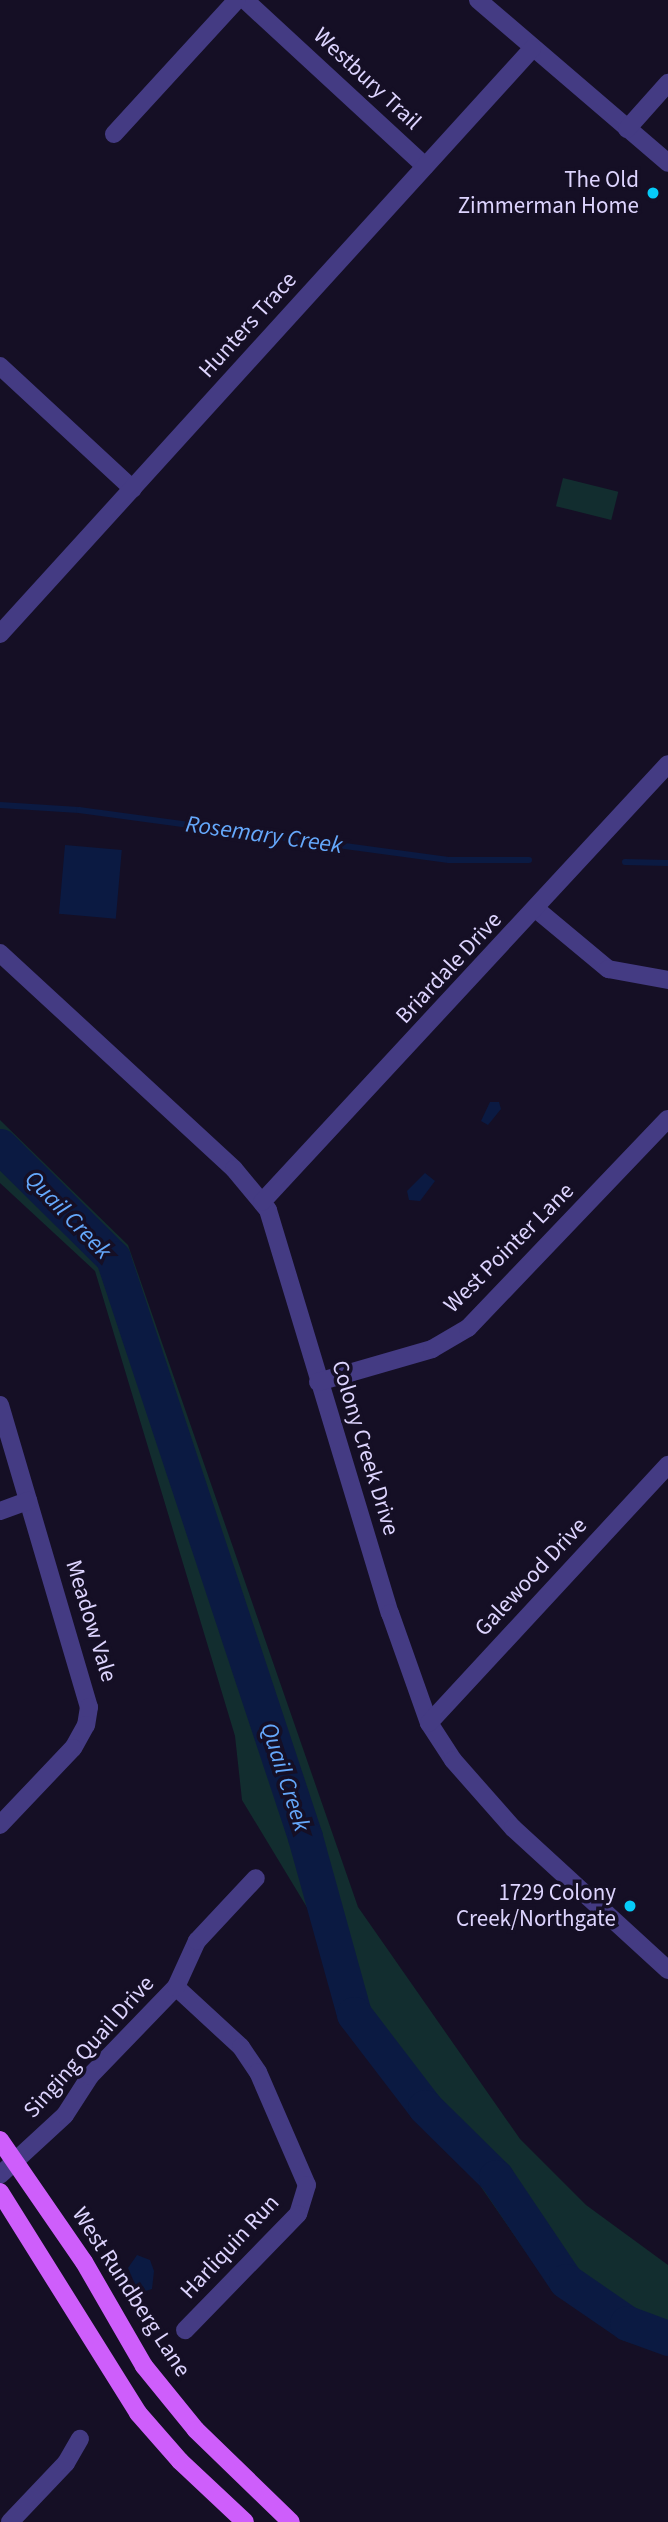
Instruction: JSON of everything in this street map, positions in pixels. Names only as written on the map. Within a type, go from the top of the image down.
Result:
[{"type":"main road","name":"West Rundberg Lane","points":[[0,2140],[17,2160],[144,2367],[197,2430],[291,2522]]},
{"type":"main road","points":[[0,2192],[138,2413],[245,2522]]},
{"type":"main road","points":[[215,2494],[237,2470]]},
{"type":"street","points":[[114,134],[237,0]]},
{"type":"street","name":"Westbury Trail","points":[[245,0],[425,166]]},
{"type":"street","points":[[478,0],[668,163]]},
{"type":"street","name":"Hunters Trace","points":[[0,634],[532,49]]},
{"type":"street","points":[[627,129],[668,83]]},
{"type":"street","points":[[0,366],[133,489]]},
{"type":"street","name":"Briardale Drive","points":[[262,1202],[668,764]]},
{"type":"street","points":[[536,909],[608,969],[668,980]]},
{"type":"street","name":"Colony Creek Drive","points":[[0,953],[234,1169],[262,1202],[283,1253],[318,1382],[407,1670],[429,1723],[453,1760],[513,1828],[668,1970]]},
{"type":"street","name":"West Pointer Lane","points":[[318,1382],[432,1349],[468,1328],[668,1119]]},
{"type":"street","name":"Meadow Vale","points":[[0,1405],[87,1690],[88,1715],[73,1748],[0,1825]]},
{"type":"street","name":"Galewood Drive","points":[[429,1723],[668,1465]]},
{"type":"street","points":[[0,1510],[28,1501]]},
{"type":"street","name":"Singing Quail Drive","points":[[0,2175],[65,2115],[90,2076],[176,1987],[197,1941],[256,1878]]},
{"type":"street","name":"Harliquin Run","points":[[176,1987],[241,2047],[258,2072],[307,2185],[298,2214],[185,2330]]},
{"type":"street","points":[[10,2522],[66,2463],[80,2439]]},
{"type":"green space","points":[[563,478],[618,492],[611,520],[556,506]]},
{"type":"green space","points":[[0,1120],[128,1245],[358,1907],[520,2139],[586,2205],[668,2265],[668,2355],[622,2340],[541,2274],[479,2184],[356,2038],[311,1914],[242,1800],[235,1736],[95,1271],[0,1183]]},
{"type":"water","points":[[65,845],[122,850],[116,919],[59,914]]},
{"type":"water","points":[[490,1102],[499,1102],[501,1109],[488,1125],[481,1121]]},
{"type":"water","points":[[425,1173],[435,1181],[420,1201],[409,1200],[407,1191]]},
{"type":"water","points":[[137,2255],[150,2260],[154,2271],[152,2289],[139,2293],[128,2268]]},
{"type":"waterway","name":"Rosemary Creek","points":[[0,805],[79,810],[449,860],[529,860]]},
{"type":"waterway","name":"Rosemary Creek","points":[[625,862],[668,863]]},
{"type":"waterway","name":"Quail Creek","points":[[0,1146],[113,1258],[305,1837],[354,2014],[425,2107],[496,2177],[566,2281],[627,2323],[668,2338]]},
{"type":"place","name":"The Old Zimmerman Home","points":[[653,193]]},
{"type":"place","name":"1729 Colony Creek/Northgate","points":[[630,1906]]}]
